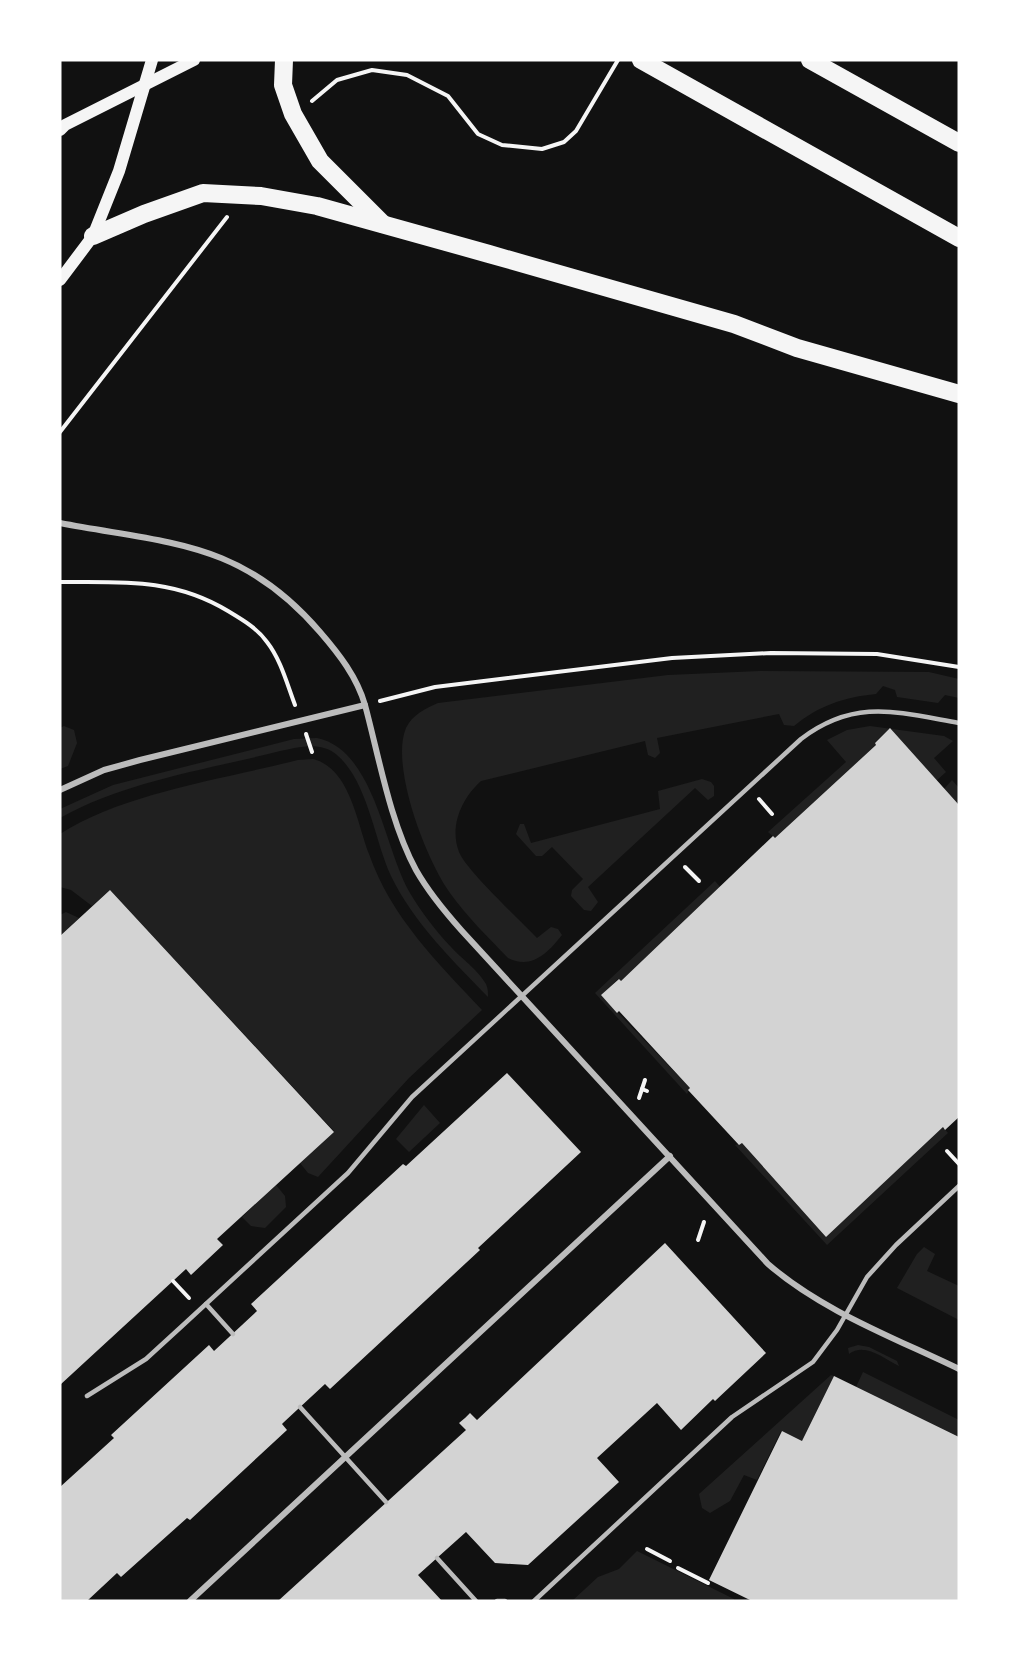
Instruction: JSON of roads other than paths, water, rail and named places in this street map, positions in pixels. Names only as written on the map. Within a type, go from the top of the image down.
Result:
[{"type":"highway","points":[[284,60],[283,85],[293,114],[320,161],[386,226]]},
{"type":"highway","points":[[641,60],[959,238]]},
{"type":"highway","points":[[810,60],[959,142]]},
{"type":"highway","points":[[93,236],[144,214],[203,193],[261,196],[317,207],[734,324],[797,348],[959,394]]},
{"type":"main road","points":[[60,280],[93,236],[119,171],[143,83],[152,60]]},
{"type":"main road","points":[[60,130],[65,124],[143,83],[194,60]]},
{"type":"street","points":[[60,523],[125,536],[166,540],[206,550],[251,570],[303,612],[351,672],[365,705],[385,779],[415,867],[434,898],[768,1264],[797,1287],[846,1314],[959,1369]]},
{"type":"street","points":[[60,790],[105,770],[365,705]]},
{"type":"street","points":[[190,1601],[670,1156]]},
{"type":"lane","points":[[87,1396],[146,1359],[348,1173],[412,1097],[818,726],[839,716],[881,711],[959,723]]},
{"type":"lane","points":[[534,1601],[732,1417],[813,1362],[825,1348],[873,1270],[959,1186]]},
{"type":"lane","points":[[206,1304],[232,1334]]},
{"type":"lane","points":[[300,1407],[386,1502]]},
{"type":"lane","points":[[437,1558],[476,1601]]},
{"type":"lane","points":[[497,1601],[505,1601]]}]
